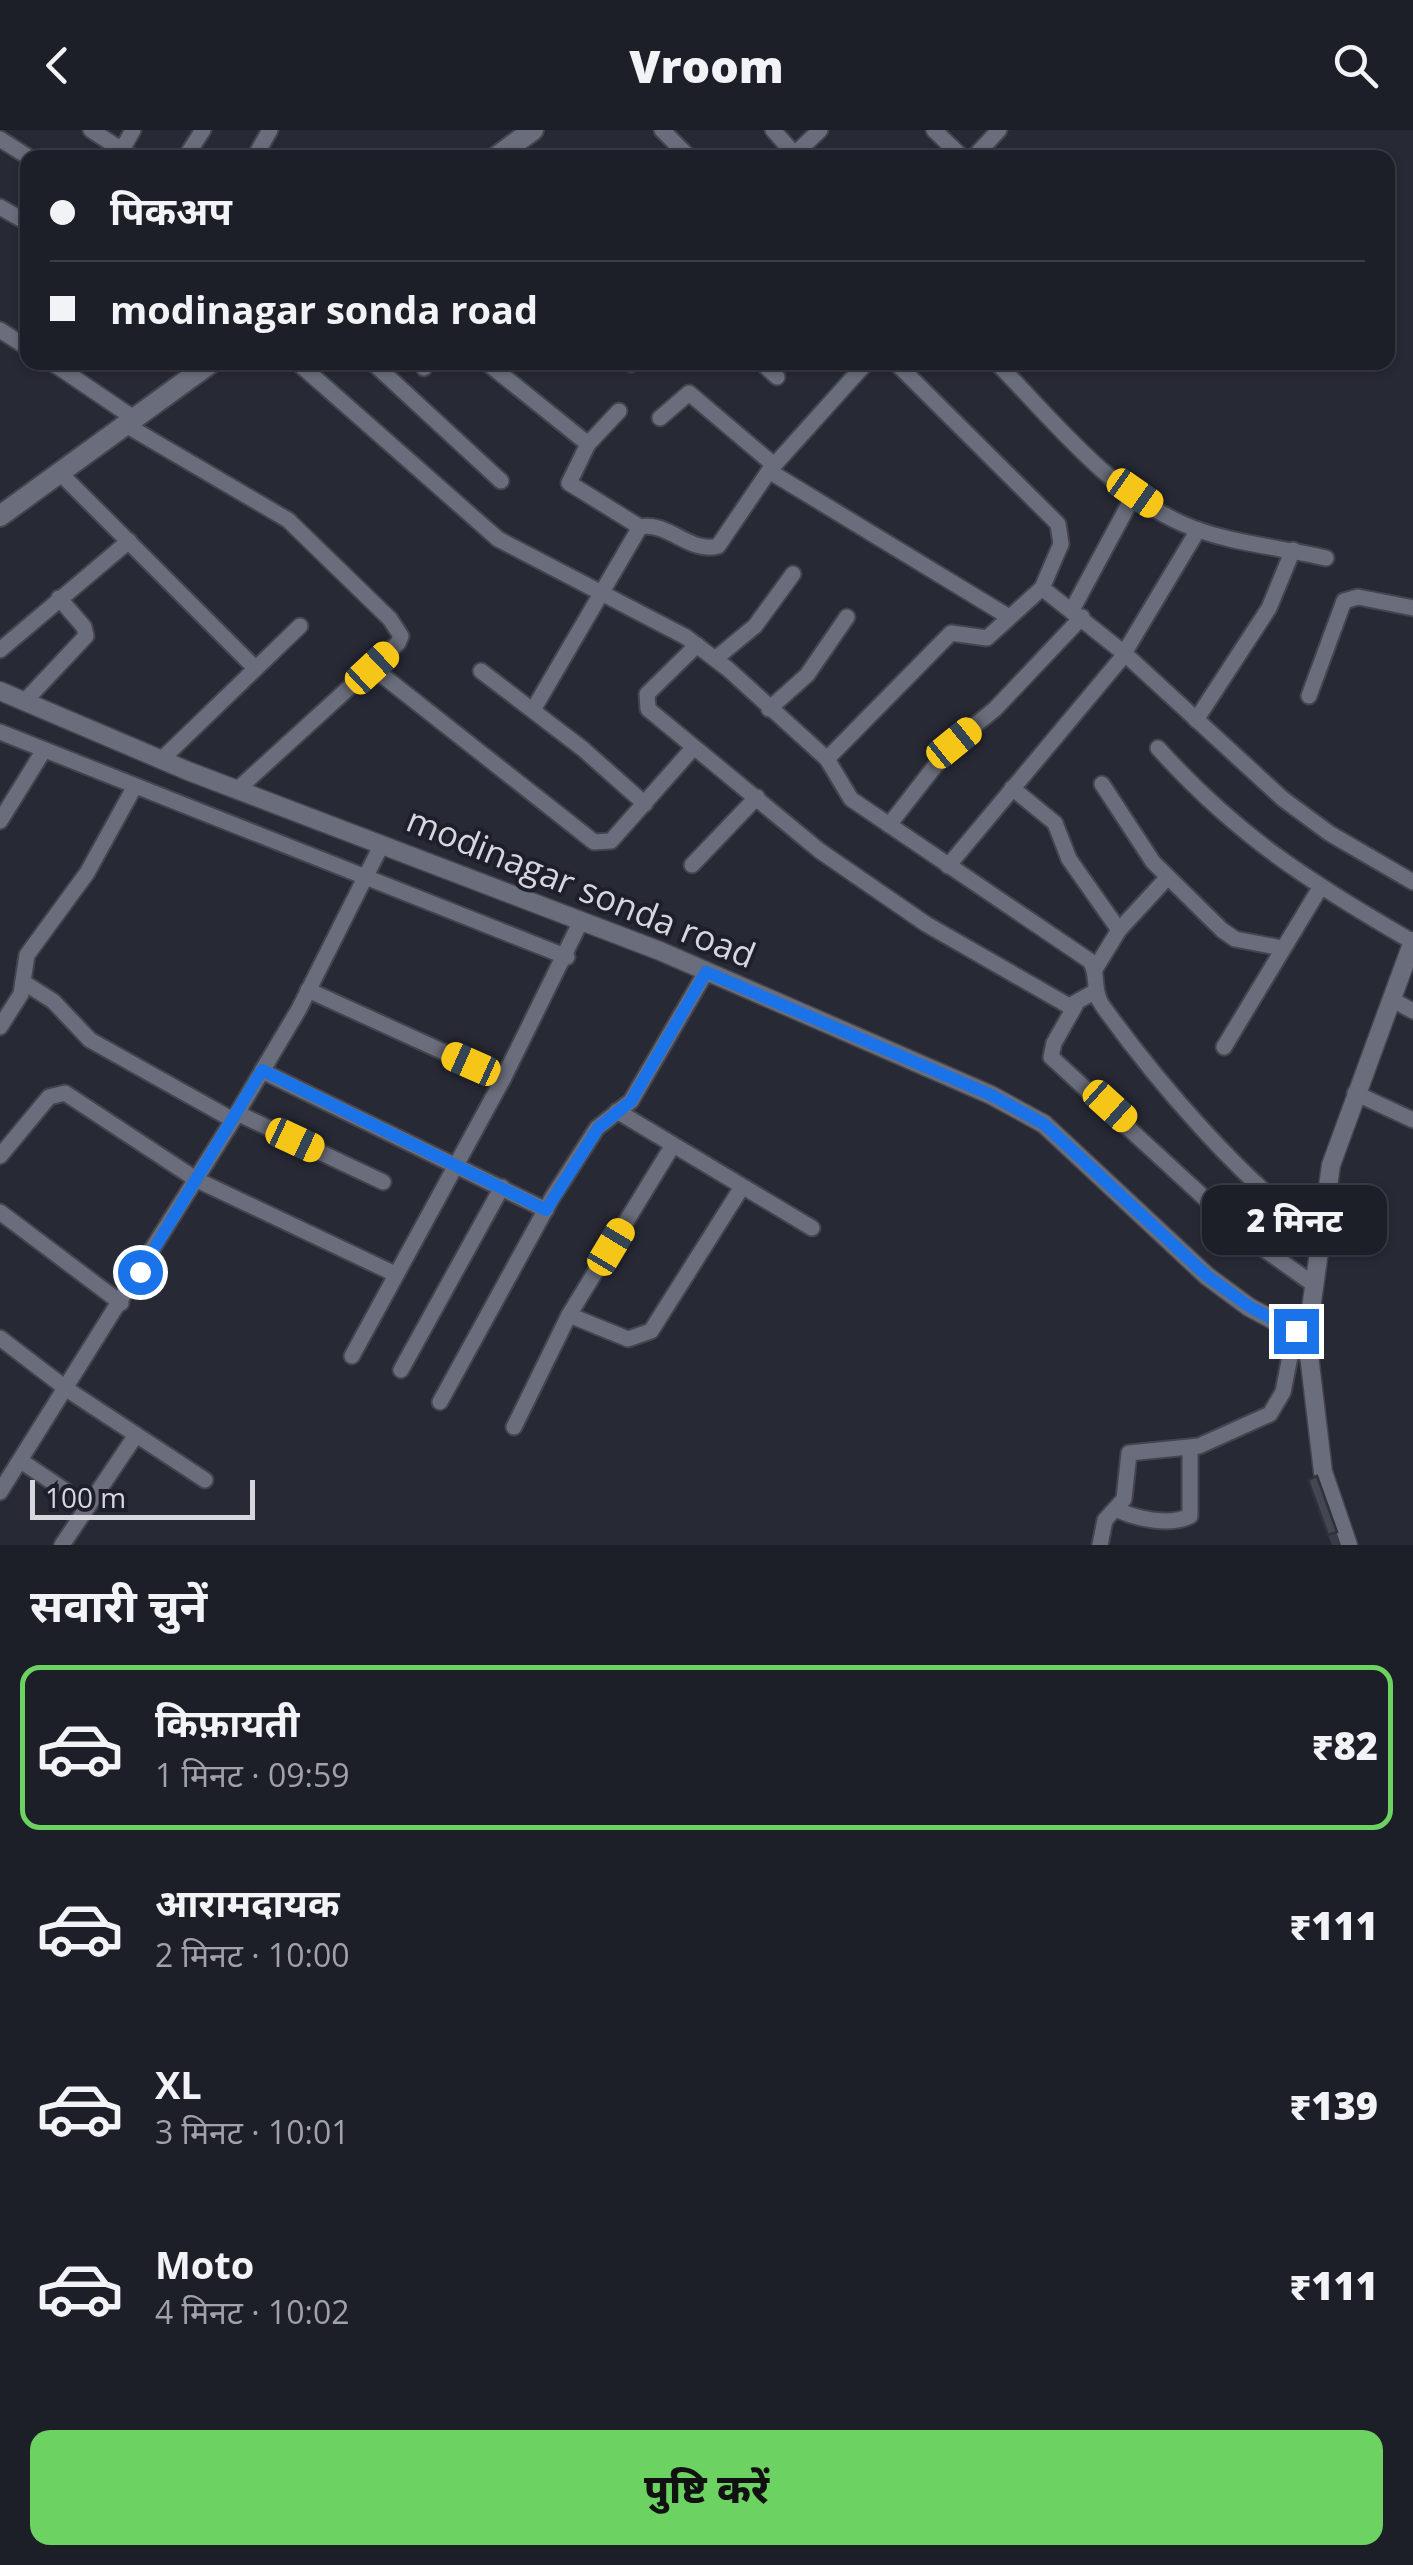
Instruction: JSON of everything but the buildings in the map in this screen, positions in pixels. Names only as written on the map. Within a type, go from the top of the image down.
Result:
[{"type":"main road","points":[[507,150],[533,130]]},
{"type":"main road","points":[[0,516],[201,370]]},
{"type":"street","points":[[91,130],[117,150]]},
{"type":"street","points":[[662,130],[682,150]]},
{"type":"street","points":[[772,130],[791,150]]},
{"type":"street","points":[[802,150],[820,130]]},
{"type":"street","points":[[934,130],[955,150]]},
{"type":"street","points":[[980,150],[999,130]]},
{"type":"street","points":[[62,370],[131,422],[288,520],[401,636],[372,668],[238,788]]},
{"type":"street","points":[[319,370],[479,525],[697,645],[827,759],[851,799],[1039,924],[1095,969]]},
{"type":"street","points":[[381,370],[501,481]]},
{"type":"street","points":[[496,370],[588,444]]},
{"type":"street","points":[[770,370],[777,377]]},
{"type":"street","points":[[619,411],[588,444],[569,483],[640,527],[658,528],[698,546],[718,546],[772,468],[860,370]]},
{"type":"street","points":[[827,759],[951,633],[988,638],[1042,588],[1060,544],[1058,524],[903,370]]},
{"type":"street","points":[[1004,370],[1093,460],[1135,493],[1198,530],[1326,558]]},
{"type":"street","points":[[660,418],[689,392],[772,468],[1009,617]]},
{"type":"street","points":[[60,472],[254,667]]},
{"type":"street","points":[[889,825],[954,743],[1007,698],[1077,613],[1135,493]]},
{"type":"street","points":[[533,710],[640,527]]},
{"type":"street","points":[[948,866],[1124,653],[1198,530]]},
{"type":"street","points":[[0,650],[129,541]]},
{"type":"street","points":[[1196,720],[1269,608],[1293,550]]},
{"type":"street","points":[[714,659],[754,626],[792,574]]},
{"type":"street","points":[[1042,588],[1124,653],[1283,799],[1329,833],[1413,882]]},
{"type":"street","points":[[1309,696],[1344,602],[1358,597],[1413,608]]},
{"type":"street","points":[[24,702],[86,636],[84,627],[59,598]]},
{"type":"street","points":[[769,709],[807,675],[847,617]]},
{"type":"street","points":[[162,760],[300,626]]},
{"type":"street","points":[[697,645],[653,686],[645,702],[798,834],[917,918],[1054,999],[1076,1006]]},
{"type":"street","points":[[372,668],[594,842],[612,842],[694,747]]},
{"type":"street","points":[[481,671],[645,804]]},
{"type":"street","name":"modinagar sonda road","points":[[0,692],[238,788],[374,861],[580,926],[991,1095],[1044,1124],[1207,1276],[1250,1307],[1301,1335]]},
{"type":"street","points":[[0,732],[135,786],[374,861],[568,954]]},
{"type":"street","points":[[1100,1545],[1104,1520],[1118,1510],[1124,1499],[1129,1453],[1190,1448],[1218,1440],[1270,1414],[1283,1392],[1313,1284],[1331,1165],[1413,941],[1320,888],[1252,842],[1158,748]]},
{"type":"street","points":[[0,821],[44,750]]},
{"type":"street","points":[[1102,784],[1167,878],[1235,939],[1282,948]]},
{"type":"street","points":[[0,1027],[14,1008],[27,955],[87,874],[135,786]]},
{"type":"street","points":[[1012,788],[1054,823],[1069,858],[1119,930]]},
{"type":"street","points":[[692,865],[758,797]]},
{"type":"street","points":[[0,1492],[68,1390],[235,1116],[308,990],[374,861]]},
{"type":"street","points":[[1167,878],[1119,930],[1095,969],[1096,991],[1103,1006],[1168,1087],[1261,1188],[1319,1236]]},
{"type":"street","points":[[1224,1047],[1320,888]]},
{"type":"street","points":[[352,1356],[503,1079],[580,926]]},
{"type":"street","points":[[440,1402],[546,1210],[598,1128],[631,1101],[704,978]]},
{"type":"street","points":[[23,982],[53,1001],[90,1040],[235,1116],[382,1182]]},
{"type":"street","points":[[308,990],[503,1079]]},
{"type":"street","points":[[1096,991],[1076,1006],[1054,1043],[1051,1056],[1247,1237],[1313,1284]]},
{"type":"street","points":[[1392,999],[1413,1012]]},
{"type":"street","points":[[262,1070],[546,1210]]},
{"type":"street","points":[[0,1156],[49,1097],[65,1092],[197,1180],[396,1274]]},
{"type":"street","points":[[1355,1093],[1413,1120]]},
{"type":"street","points":[[618,1112],[812,1228]]},
{"type":"street","points":[[514,1428],[569,1315],[673,1145]]},
{"type":"street","points":[[401,1370],[502,1187]]},
{"type":"street","points":[[569,1315],[628,1339],[651,1331],[742,1187]]},
{"type":"street","points":[[0,1212],[121,1303]]},
{"type":"street","points":[[1301,1335],[1323,1472],[1348,1545]]},
{"type":"street","points":[[0,1338],[68,1390],[205,1480]]},
{"type":"street","points":[[62,1545],[136,1435]]},
{"type":"street","points":[[1118,1510],[1144,1518],[1180,1520],[1190,1516],[1190,1448]]},
{"type":"street","points":[[21,1461],[88,1506]]},
{"type":"route","points":[[140,1272],[262,1070],[546,1210],[598,1128],[631,1101],[690,1006],[706,972],[991,1095],[1044,1124],[1207,1276],[1250,1307],[1296,1331]]}]
